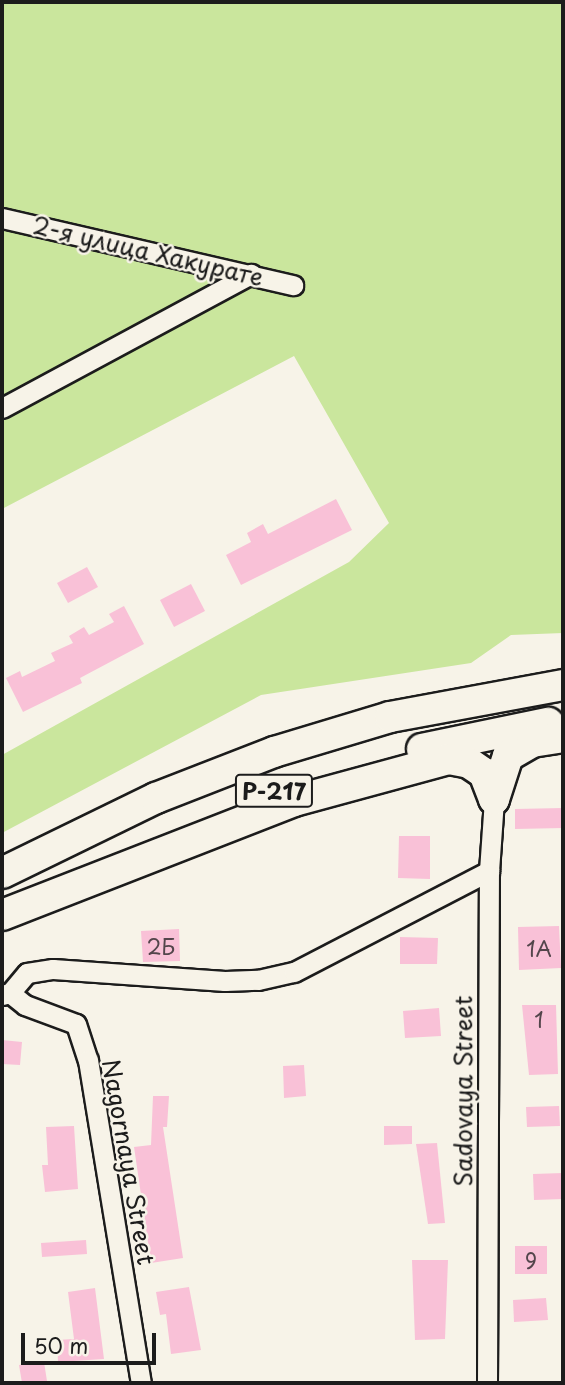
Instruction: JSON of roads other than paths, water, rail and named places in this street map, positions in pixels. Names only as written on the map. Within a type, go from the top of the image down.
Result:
[{"type":"main road","points":[[274,752],[379,706],[466,684],[563,667]]},
{"type":"main road","name":"Р-217","points":[[2,873],[156,798],[274,752],[390,717],[563,685]]},
{"type":"main road","name":"Р-217","points":[[2,913],[177,829],[277,790],[366,762],[563,720]]},
{"type":"main road","points":[[2,913],[294,801],[449,759],[563,737]]},
{"type":"main road","points":[[494,799],[508,756],[532,742]]},
{"type":"main road","points":[[449,759],[469,763],[484,773],[494,799]]},
{"type":"street","name":"2-я улица Хакурате","points":[[2,218],[293,285]]},
{"type":"street","points":[[2,408],[251,274]]},
{"type":"street","name":"Sadovaya Street","points":[[487,1383],[489,871],[494,799]]},
{"type":"street","points":[[6,994],[27,973],[53,969],[225,981],[258,980],[294,972],[489,871]]},
{"type":"street","name":"Nagornaya Street","points":[[6,994],[25,1005],[76,1024],[84,1048],[141,1383]]}]
